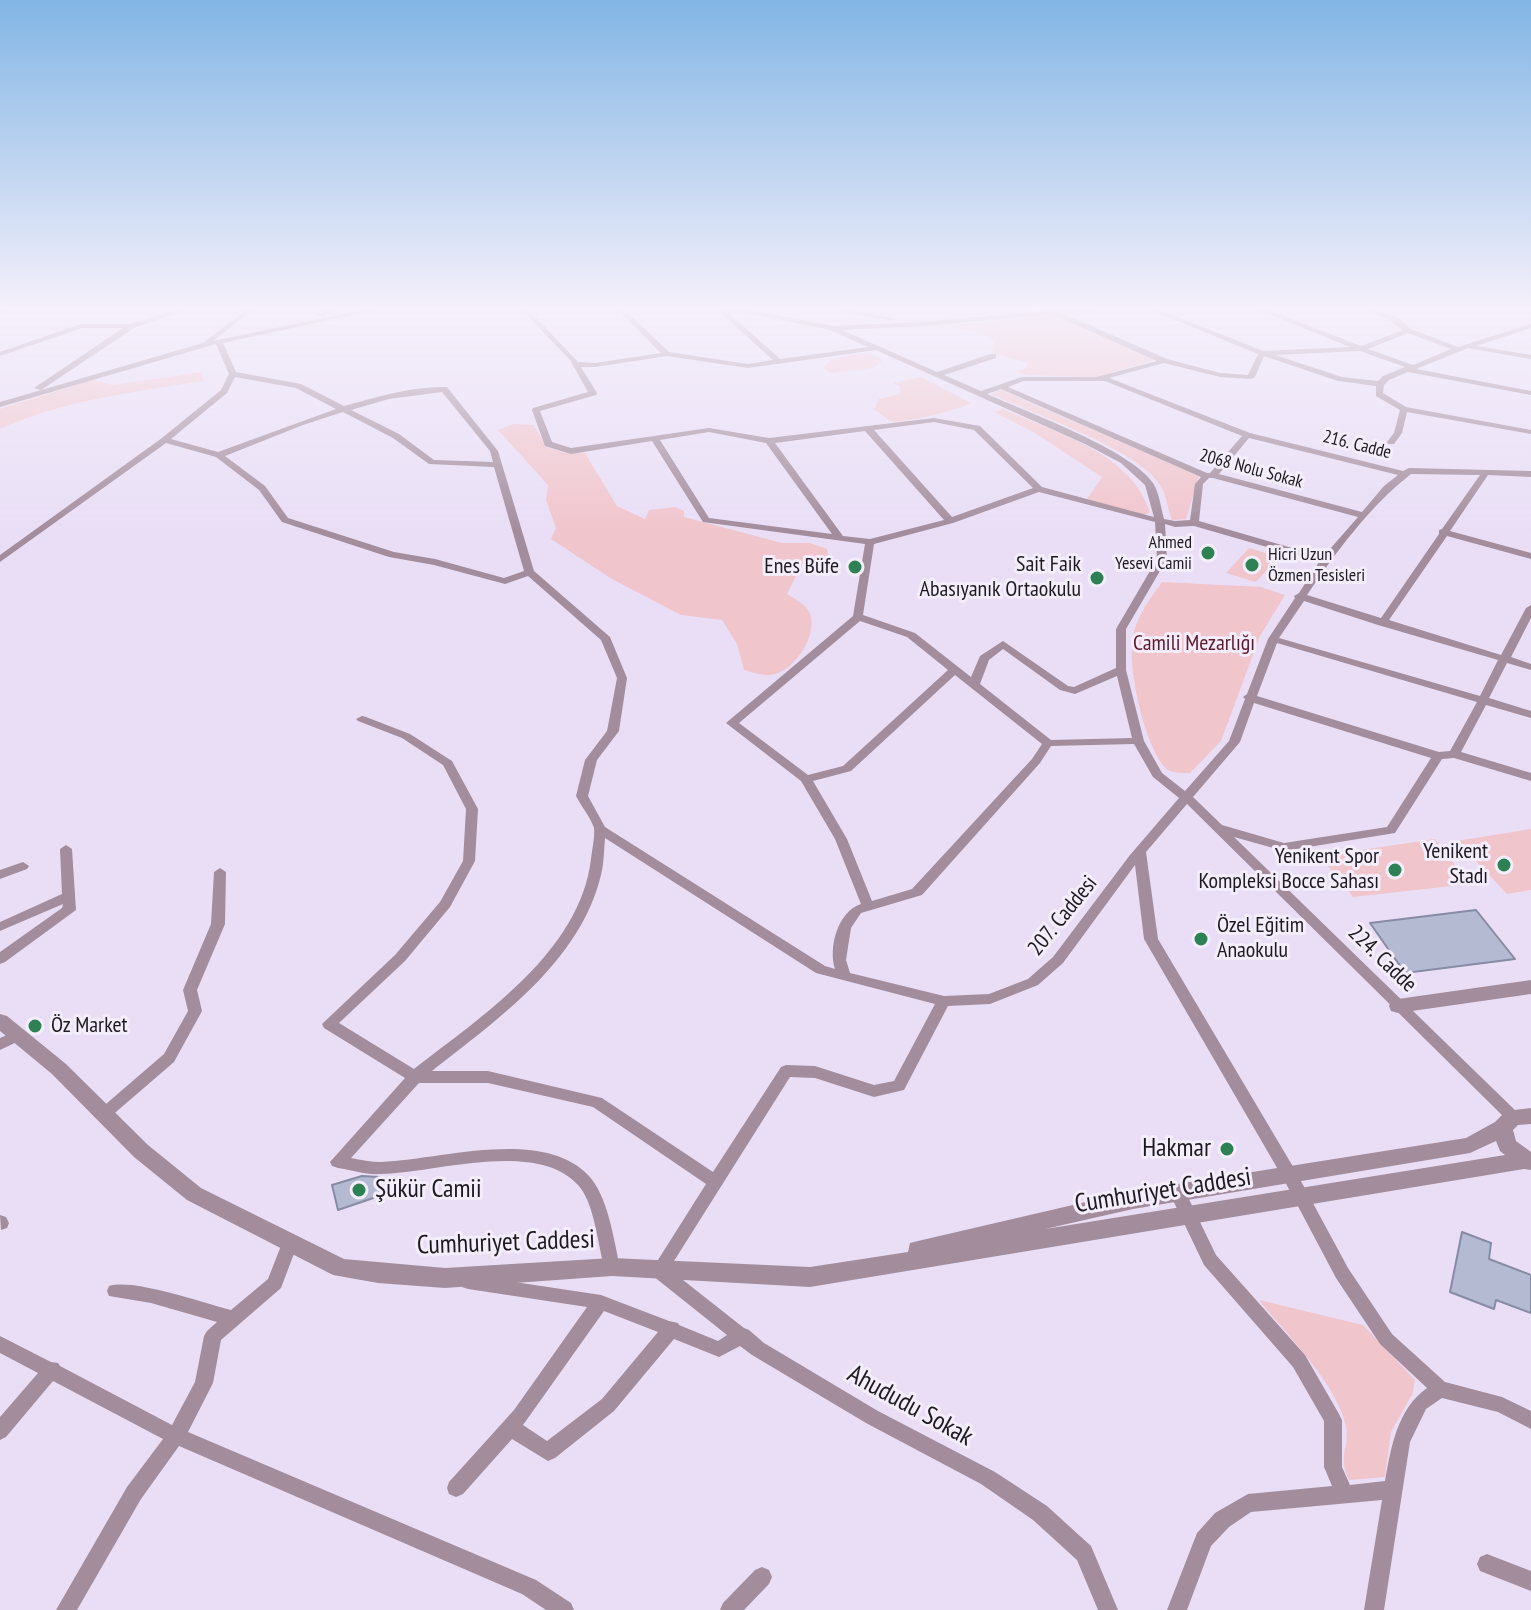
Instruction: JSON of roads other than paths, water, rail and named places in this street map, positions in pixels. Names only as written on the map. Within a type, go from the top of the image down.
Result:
[{"type":"street","points":[[25,397],[49,381]]},
{"type":"street","points":[[0,405],[79,381]]},
{"type":"street","points":[[0,559],[165,440],[224,391],[229,381]]},
{"type":"street","points":[[272,381],[298,386],[347,410],[396,436],[432,462],[498,465]]},
{"type":"street","points":[[586,381],[593,393],[536,410],[548,444],[571,451],[709,430],[769,441],[934,420],[977,428],[1039,489],[1160,521],[1194,523],[1325,561]]},
{"type":"street","name":"224. Cadde","points":[[951,381],[1124,461],[1149,484],[1160,521],[1162,559],[1121,629],[1121,670],[1138,741],[1157,775],[1187,798],[1515,1120]]},
{"type":"street","name":"216. Cadde","points":[[981,394],[1017,381]]},
{"type":"street","name":"216. Cadde","points":[[1107,381],[1247,435],[1403,474],[1531,474]]},
{"type":"street","points":[[1358,381],[1380,384],[1385,381]]},
{"type":"street","points":[[1473,381],[1531,393]]},
{"type":"street","points":[[1380,384],[1379,394],[1404,409],[1531,432]]},
{"type":"street","name":"2068 Nolu Sokak","points":[[1002,387],[1209,476],[1362,515]]},
{"type":"street","points":[[219,455],[347,410],[425,390],[444,389],[494,451],[529,572],[606,639],[622,678],[613,731],[591,760],[582,796],[600,829],[594,878],[570,933],[522,991],[415,1077],[338,1162],[379,1168],[465,1157],[556,1160],[584,1181],[600,1221],[612,1267]]},
{"type":"street","points":[[1391,442],[1398,433],[1404,409]]},
{"type":"street","points":[[868,429],[950,521]]},
{"type":"street","points":[[1194,523],[1199,484],[1247,435]]},
{"type":"street","points":[[655,439],[706,520],[870,542],[950,521],[1039,489]]},
{"type":"street","points":[[165,440],[219,455],[262,488],[285,520],[392,555],[435,562],[505,581],[529,572]]},
{"type":"street","points":[[769,441],[839,537]]},
{"type":"street","points":[[1382,623],[1486,472]]},
{"type":"street","name":"207. Caddesi","points":[[600,829],[821,970],[944,1001],[990,999],[1033,982],[1067,949],[1140,851],[1234,742],[1248,697],[1273,639],[1299,596],[1362,515],[1403,474]]},
{"type":"street","points":[[1442,532],[1531,556]]},
{"type":"street","points":[[867,904],[841,839],[806,779],[732,723],[858,617],[870,542]]},
{"type":"street","points":[[1299,596],[1531,667]]},
{"type":"street","points":[[1454,754],[1531,608]]},
{"type":"street","points":[[858,617],[911,635],[1048,743],[1138,741]]},
{"type":"street","points":[[1273,639],[1531,715]]},
{"type":"street","points":[[974,684],[984,658],[1003,644],[1064,688],[1075,691],[1121,670]]},
{"type":"street","points":[[806,779],[847,769],[955,669]]},
{"type":"street","points":[[1248,697],[1438,756],[1454,754],[1531,777]]},
{"type":"street","points":[[362,719],[406,736],[448,763],[472,809],[469,861],[445,904],[400,958],[329,1024],[415,1077],[488,1077],[597,1102],[716,1182]]},
{"type":"street","points":[[844,974],[839,960],[844,927],[856,910],[867,904],[917,892],[1036,761],[1048,743]]},
{"type":"street","points":[[1214,826],[1284,847],[1391,830],[1438,756]]},
{"type":"street","points":[[0,959],[69,910],[66,849]]},
{"type":"street","points":[[1140,851],[1151,939],[1289,1174],[1342,1273],[1386,1339],[1440,1389],[1502,1405],[1531,1421]]},
{"type":"street","points":[[0,875],[23,866]]},
{"type":"street","points":[[104,1114],[169,1058],[195,1011],[190,990],[218,924],[220,872]]},
{"type":"street","points":[[0,927],[69,896]]},
{"type":"street","points":[[1398,1006],[1531,987]]},
{"type":"street","points":[[659,1271],[786,1071],[815,1072],[874,1091],[899,1086],[944,1001]]},
{"type":"street","name":"Cumhuriyet Caddesi","points":[[5,1034],[59,1069],[141,1151],[194,1194],[341,1268],[445,1278],[612,1267],[810,1277],[1528,1161]]},
{"type":"street","points":[[1515,1120],[1507,1145],[1528,1161]]},
{"type":"street","name":"Cumhuriyet Caddesi","points":[[810,1277],[1009,1226],[1177,1192],[1470,1145],[1515,1120]]},
{"type":"street","points":[[1177,1192],[1186,1217],[1210,1260],[1299,1361],[1333,1420],[1333,1467],[1345,1495]]},
{"type":"street","points":[[66,1610],[134,1493],[176,1436],[204,1383],[213,1336],[275,1283],[290,1243]]},
{"type":"street","name":"Ahududu Sokak","points":[[659,1271],[758,1349],[872,1417],[988,1478],[1040,1513],[1084,1553],[1108,1610]]},
{"type":"street","points":[[445,1278],[601,1302],[719,1349],[743,1335]]},
{"type":"street","points":[[115,1291],[151,1296],[234,1319]]},
{"type":"street","points":[[456,1488],[510,1427],[601,1302]]},
{"type":"street","points":[[510,1427],[548,1452],[608,1405],[672,1328]]},
{"type":"street","points":[[0,1344],[176,1436],[529,1587],[564,1610]]},
{"type":"street","points":[[0,1431],[52,1369]]},
{"type":"street","points":[[1374,1610],[1401,1441],[1420,1403],[1440,1389]]},
{"type":"street","points":[[1177,1610],[1204,1540],[1222,1520],[1248,1503],[1392,1490]]},
{"type":"street","points":[[1487,1564],[1531,1581]]},
{"type":"street","points":[[730,1610],[762,1577]]},
{"type":"place","name":"Ahmed Yesevi Camii","points":[[1208,553]]},
{"type":"place","name":"Hicri Uzun Özmen Tesisleri","points":[[1252,565]]},
{"type":"place","name":"Enes Büfe","points":[[855,567]]},
{"type":"place","name":"Sait Faik Abasıyanık Ortaokulu","points":[[1097,578]]},
{"type":"place","name":"Yenikent Stadı","points":[[1504,865]]},
{"type":"place","name":"Yenikent Spor Kompleksi Bocce Sahası","points":[[1395,870]]},
{"type":"place","name":"Özel Eğitim Anaokulu","points":[[1201,939]]},
{"type":"place","name":"Öz Market","points":[[35,1026]]},
{"type":"place","name":"Hakmar","points":[[1227,1149]]},
{"type":"place","name":"Şükür Camii","points":[[359,1190]]},
{"type":"park label","name":"Camili Mezarlığı","points":[[1194,644]]}]
